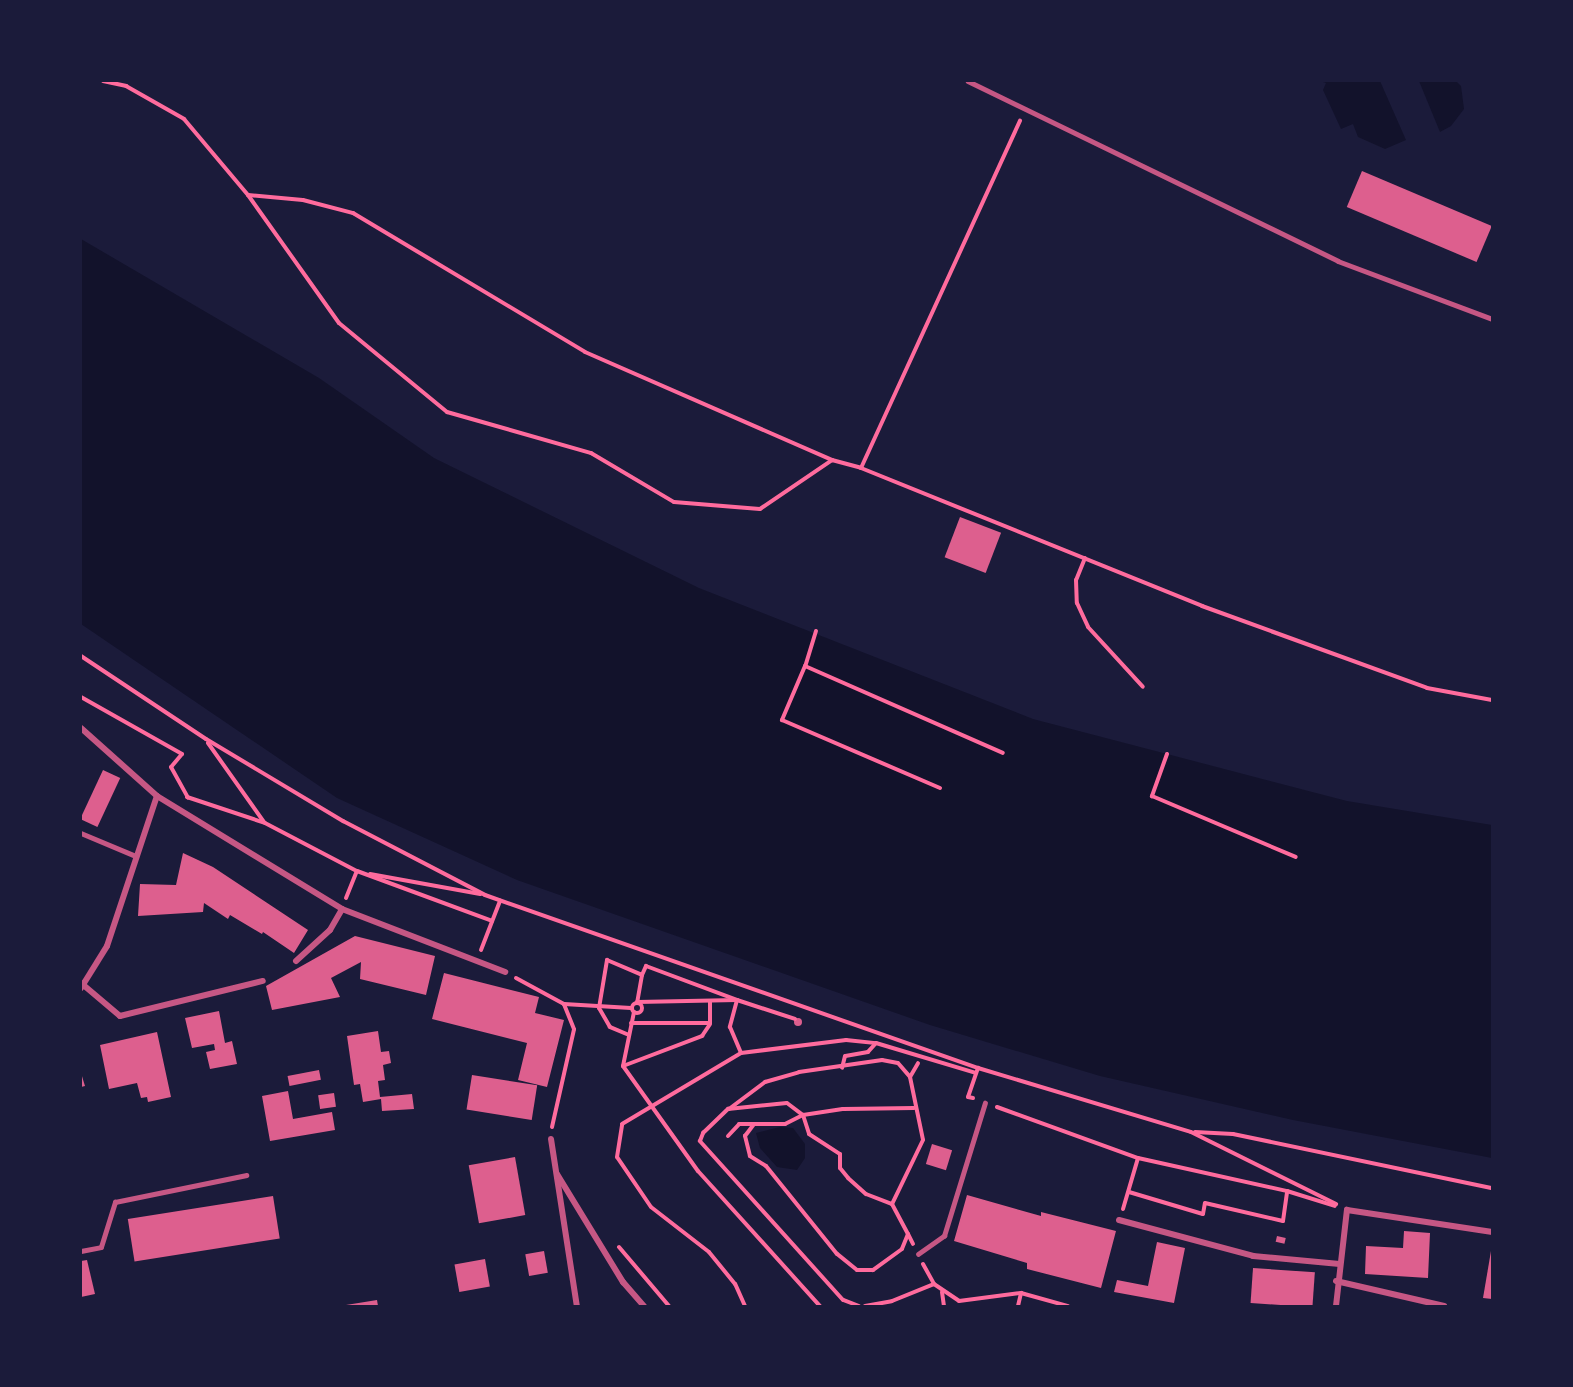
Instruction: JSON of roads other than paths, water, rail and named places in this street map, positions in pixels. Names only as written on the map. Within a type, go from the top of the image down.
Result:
[{"type":"street","points":[[81,728],[157,796],[342,909],[505,972]]},
{"type":"street","points":[[157,796],[107,946],[82,985],[120,1016],[263,981]]},
{"type":"street","points":[[296,962],[330,930],[342,909]]},
{"type":"street","points":[[551,1139],[577,1306]]},
{"type":"street","points":[[554,1169],[623,1282],[644,1306]]},
{"type":"street","points":[[1336,1306],[1336,1281],[1347,1210],[1492,1232]]},
{"type":"street","points":[[1119,1220],[1253,1256],[1340,1264]]},
{"type":"street","points":[[1336,1281],[1444,1306]]},
{"type":"lane","points":[[968,81],[1338,261],[1492,319]]},
{"type":"lane","points":[[81,833],[136,856]]},
{"type":"lane","points":[[918,1254],[944,1236],[985,1103]]},
{"type":"lane","points":[[81,1251],[101,1247],[115,1202],[246,1175]]}]
